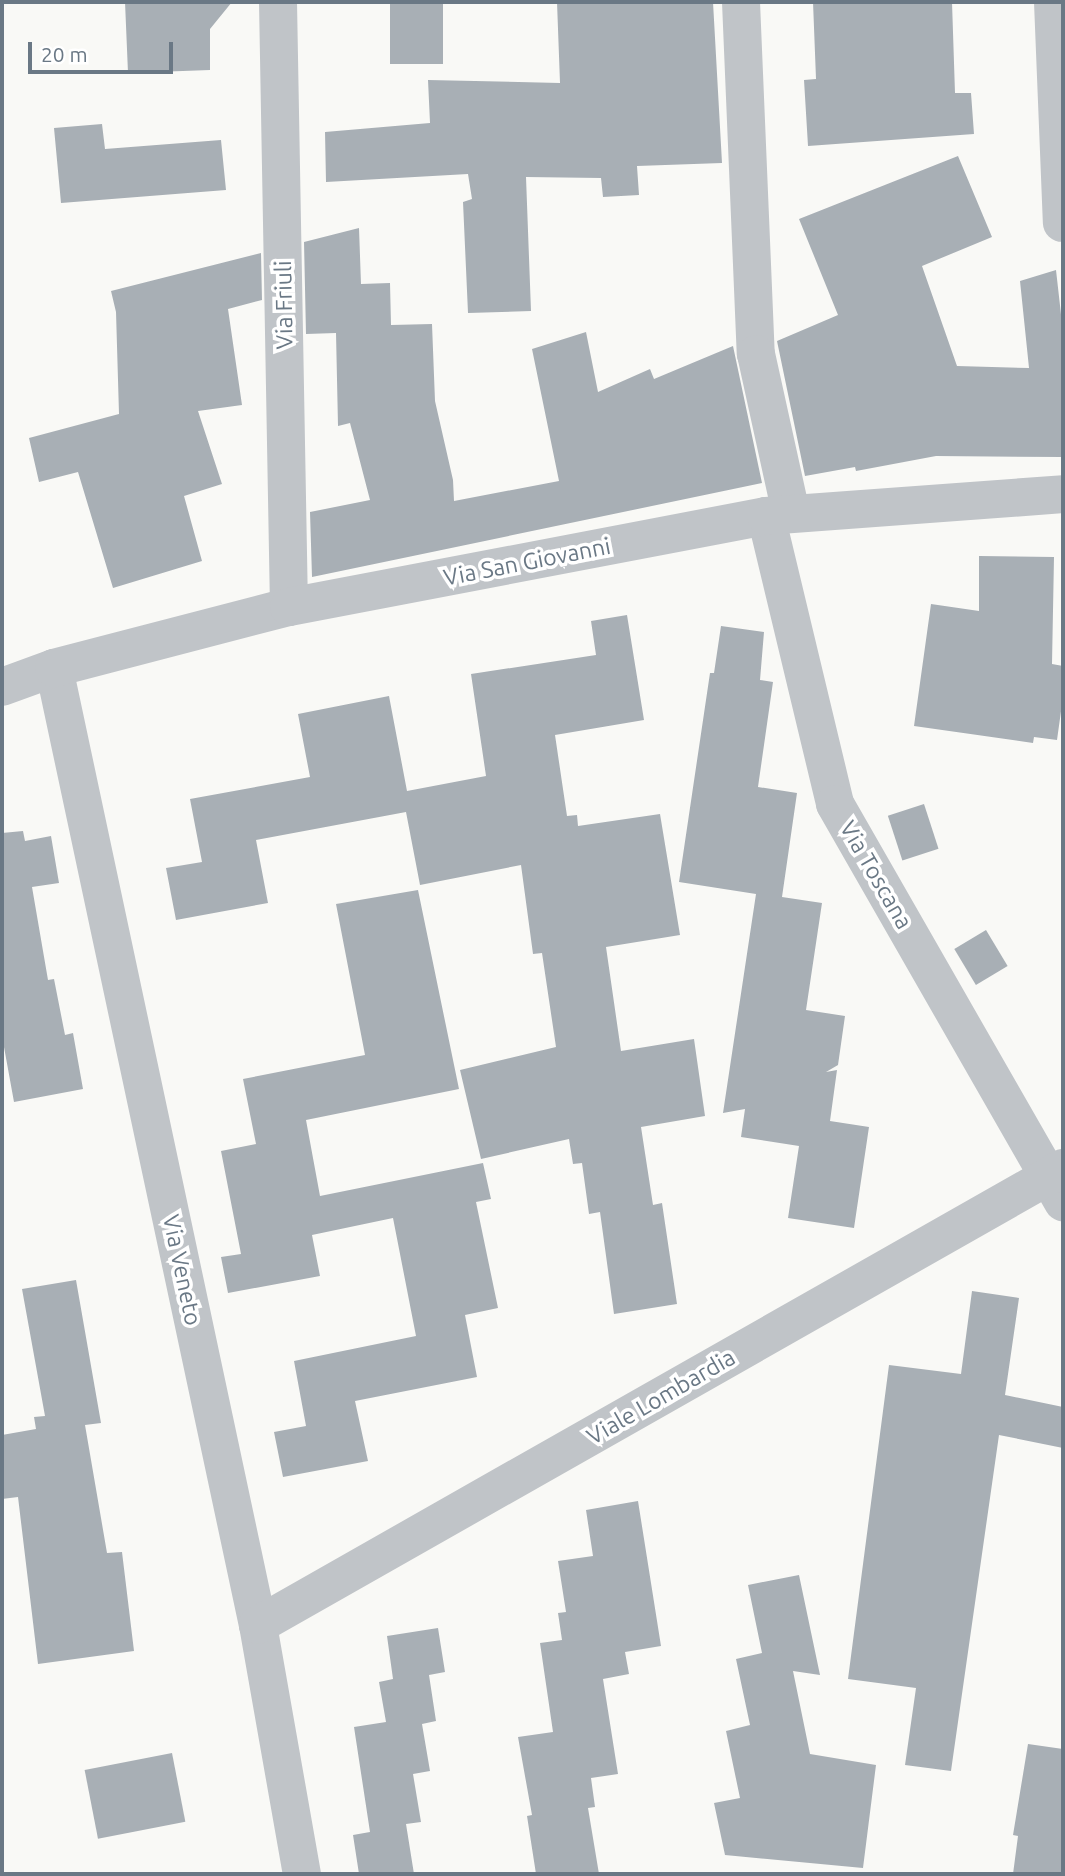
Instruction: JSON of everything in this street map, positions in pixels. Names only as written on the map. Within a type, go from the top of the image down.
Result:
[{"type":"street","name":"Via Friuli","points":[[278,2],[289,607]]},
{"type":"street","name":"Via Toscana","points":[[741,2],[756,354],[779,515],[835,804],[1058,1182]]},
{"type":"street","points":[[1053,2],[1063,226]]},
{"type":"street","name":"Via San Giovanni","points":[[2,687],[54,668],[289,607],[779,515],[1063,494]]},
{"type":"street","name":"Via Veneto","points":[[54,668],[258,1625],[302,1874]]},
{"type":"street","name":"Viale Lombardia","points":[[258,1625],[1058,1182]]},
{"type":"building","points":[[125,2],[232,2],[210,29],[210,70],[128,73]]},
{"type":"building","points":[[390,2],[443,2],[443,64],[390,64]]},
{"type":"building","points":[[557,2],[713,2],[722,163],[637,166],[639,195],[603,197],[601,178],[526,177],[531,311],[468,313],[463,202],[472,199],[468,174],[326,182],[325,132],[430,123],[428,80],[560,83]]},
{"type":"building","points":[[813,2],[952,2],[955,93],[971,93],[974,134],[808,146],[804,80],[816,79]]},
{"type":"building","points":[[102,124],[105,149],[221,140],[226,190],[61,203],[54,128]]},
{"type":"building","points":[[958,156],[992,237],[922,266],[957,366],[1029,368],[1020,281],[1056,270],[1063,332],[1063,457],[936,456],[856,471],[855,467],[805,476],[777,341],[838,315],[799,219]]},
{"type":"building","points":[[359,228],[361,284],[390,283],[391,325],[432,324],[435,401],[453,480],[454,501],[559,481],[532,349],[586,332],[598,392],[650,369],[654,379],[733,346],[762,483],[312,577],[310,512],[370,500],[350,423],[338,426],[336,333],[306,334],[304,242]]},
{"type":"building","points":[[261,253],[262,300],[228,309],[242,405],[198,411],[222,484],[184,496],[202,561],[113,588],[78,472],[39,482],[29,438],[119,414],[116,312],[111,291]]},
{"type":"building","points":[[979,556],[1054,557],[1052,664],[1063,666],[1063,697],[1057,740],[1034,737],[1033,743],[914,726],[931,604],[979,611]]},
{"type":"building","points":[[627,615],[644,720],[555,735],[567,816],[577,815],[578,826],[660,814],[680,935],[606,947],[621,1051],[694,1039],[705,1116],[641,1127],[653,1205],[662,1203],[677,1304],[614,1314],[600,1212],[589,1214],[582,1163],[573,1164],[569,1139],[481,1159],[460,1070],[556,1047],[542,953],[533,954],[521,865],[420,885],[406,812],[256,840],[268,903],[176,920],[166,868],[202,862],[190,799],[310,777],[298,714],[389,696],[407,791],[486,776],[471,674],[596,655],[591,621]]},
{"type":"building","points":[[721,626],[764,632],[760,680],[773,682],[758,787],[797,793],[782,897],[822,903],[806,1010],[845,1016],[838,1065],[826,1072],[837,1070],[830,1121],[869,1127],[854,1228],[788,1218],[799,1146],[741,1137],[745,1109],[723,1113],[756,894],[679,882],[710,673],[714,673]]},
{"type":"building","points":[[924,804],[939,849],[902,860],[888,816]]},
{"type":"building","points":[[23,831],[25,841],[51,836],[59,883],[32,887],[48,980],[54,979],[65,1035],[73,1033],[83,1089],[14,1102],[2,1036],[2,833]]},
{"type":"building","points":[[418,890],[459,1089],[306,1120],[320,1196],[483,1163],[491,1199],[476,1202],[498,1308],[465,1315],[477,1377],[355,1401],[368,1461],[283,1477],[274,1432],[306,1426],[294,1361],[416,1336],[393,1218],[312,1235],[320,1276],[228,1293],[221,1257],[241,1254],[221,1151],[256,1144],[243,1079],[365,1055],[336,904]]},
{"type":"building","points":[[986,930],[1008,966],[976,985],[954,949]]},
{"type":"building","points":[[76,1280],[101,1423],[85,1425],[107,1553],[122,1552],[134,1651],[38,1664],[18,1497],[2,1499],[2,1435],[36,1429],[34,1417],[45,1416],[22,1289]]},
{"type":"building","points":[[972,1291],[1019,1298],[1005,1395],[1063,1407],[1063,1448],[999,1435],[951,1771],[905,1765],[916,1688],[848,1679],[889,1365],[961,1374]]},
{"type":"building","points":[[638,1501],[661,1646],[625,1652],[629,1674],[603,1679],[618,1774],[591,1778],[595,1807],[588,1808],[599,1874],[536,1874],[527,1816],[532,1815],[518,1737],[553,1732],[540,1643],[562,1640],[558,1613],[566,1612],[558,1561],[593,1556],[586,1510]]},
{"type":"building","points":[[799,1575],[820,1675],[793,1671],[810,1754],[876,1765],[863,1868],[725,1855],[714,1803],[740,1798],[726,1731],[750,1725],[736,1659],[762,1653],[748,1585]]},
{"type":"building","points":[[438,1628],[445,1672],[429,1675],[436,1721],[422,1724],[430,1771],[413,1774],[421,1822],[406,1824],[414,1874],[359,1874],[353,1835],[370,1832],[354,1727],[386,1722],[379,1682],[393,1679],[387,1636]]},
{"type":"building","points":[[1028,1744],[1063,1749],[1063,1874],[1013,1874],[1018,1836],[1013,1835]]},
{"type":"building","points":[[172,1753],[185,1822],[98,1839],[85,1770]]}]
